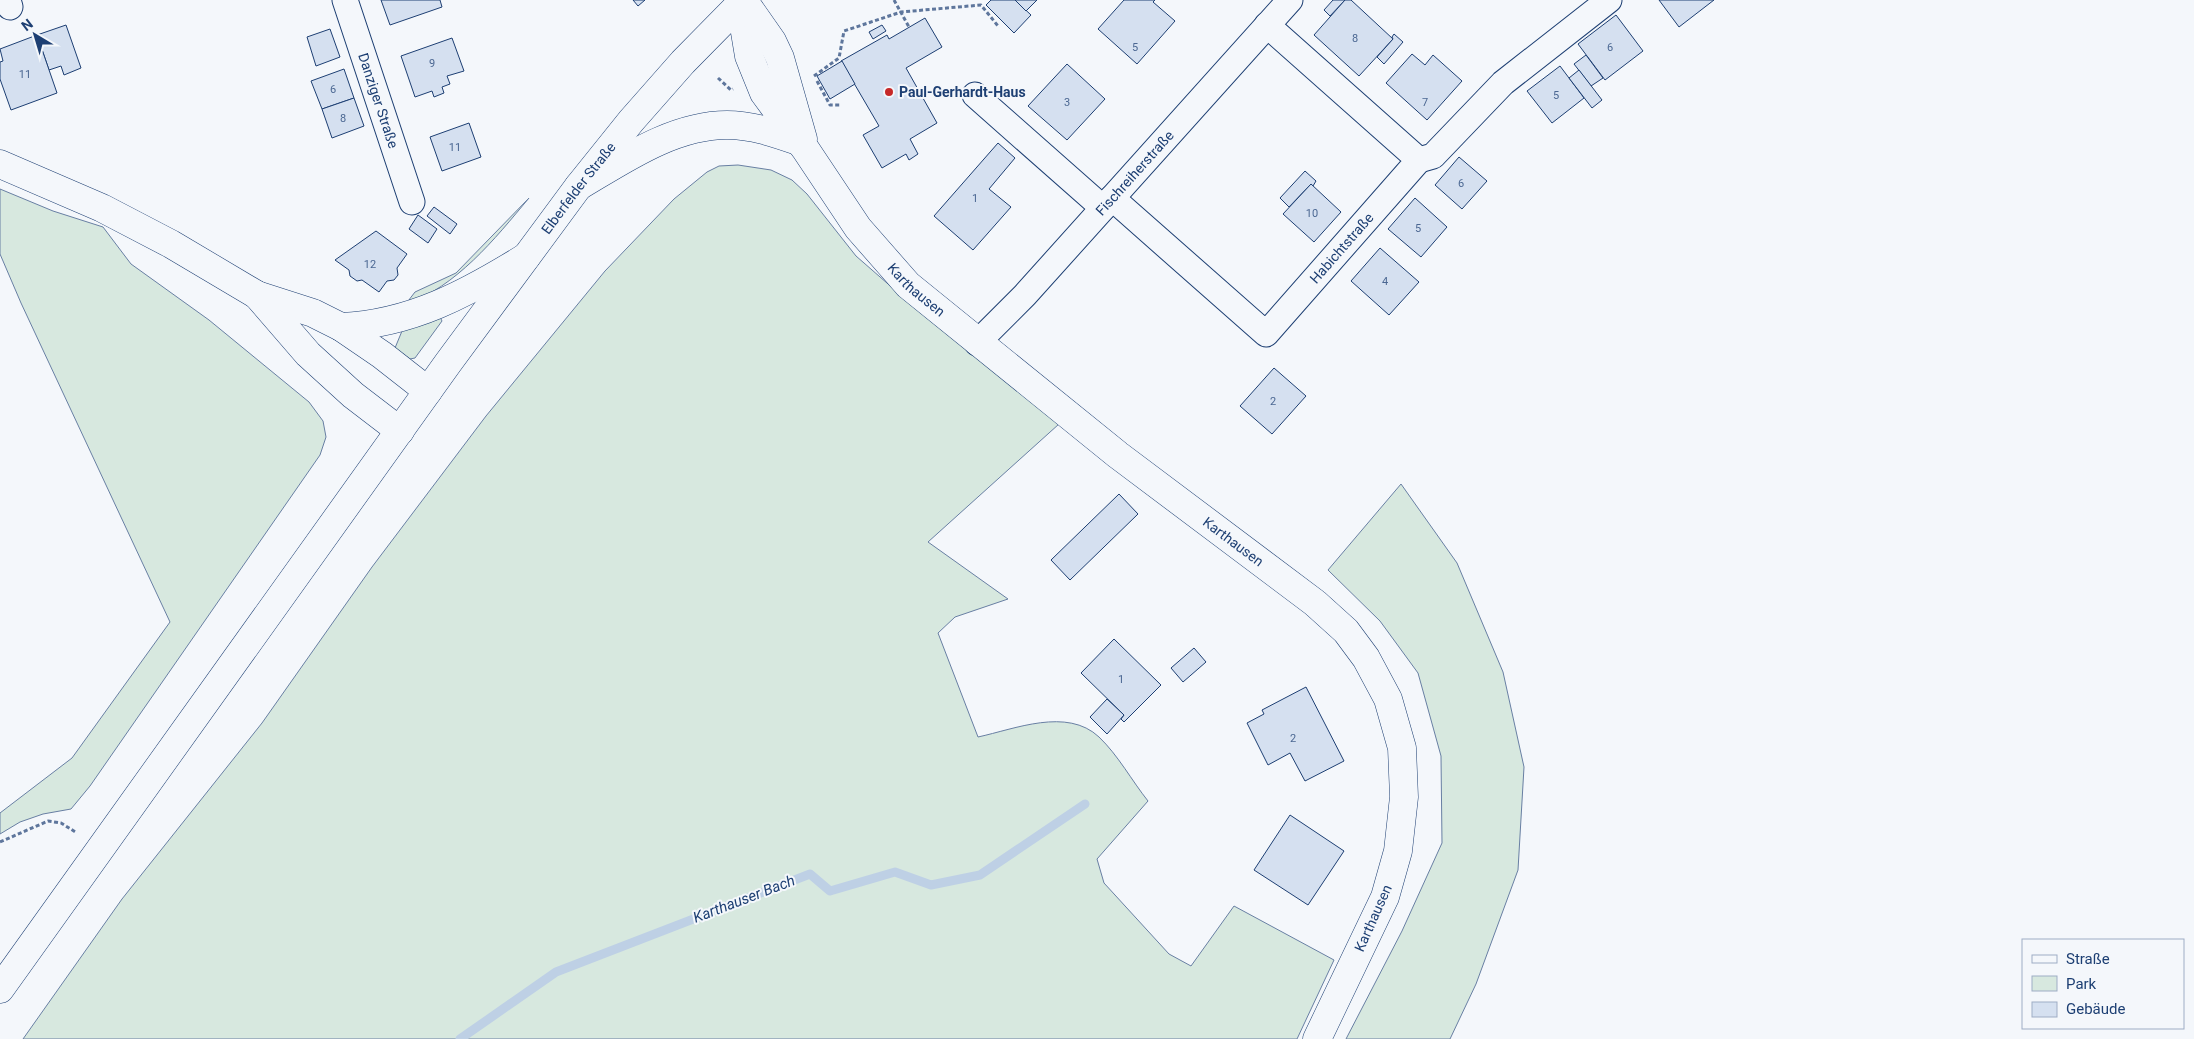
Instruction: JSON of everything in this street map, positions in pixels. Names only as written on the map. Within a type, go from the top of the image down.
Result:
[{"type":"main road","name":"Karthausen","points":[[744,0],[772,41],[780,58],[802,146],[855,224],[881,256],[908,285],[1118,455],[1315,603],[1346,631],[1361,651],[1388,699],[1402,748],[1404,797],[1398,851],[1385,897],[1317,1039]]},
{"type":"main road","name":"Elberfelder Straße","points":[[0,988],[428,391],[578,187],[683,62],[744,0]]},
{"type":"main road","points":[[578,187],[652,146],[690,130],[727,125],[743,126],[772,132],[802,146]]},
{"type":"main road","points":[[0,164],[102,208],[171,244],[257,295],[313,313],[341,328],[382,355],[428,391]]},
{"type":"main road","points":[[341,328],[382,323],[416,315],[469,291],[526,257]]},
{"type":"main road","points":[[257,295],[308,354],[354,395],[400,431]]},
{"type":"street","name":"Danziger Straße","points":[[345,0],[412,202]]},
{"type":"street","name":"Fischreiherstraße","points":[[977,342],[1025,296],[1290,0]]},
{"type":"street","points":[[1267,25],[1419,160],[1433,156],[1503,83],[1609,0]]},
{"type":"street","points":[[975,95],[1107,203]]},
{"type":"street","name":"Habichtstraße","points":[[1107,203],[1266,334],[1419,160]]},
{"type":"path","points":[[894,0],[909,27]]},
{"type":"path","points":[[840,105],[830,105],[814,75],[839,58],[844,31],[901,12],[981,5],[998,26]]},
{"type":"path","points":[[0,842],[48,821]]},
{"type":"green space","points":[[738,165],[771,170],[792,180],[807,194],[856,256],[911,304],[1059,424],[928,542],[1008,599],[955,617],[938,633],[978,737],[1024,726],[1056,722],[1072,723],[1086,728],[1099,737],[1119,760],[1148,801],[1097,859],[1104,883],[1169,954],[1191,966],[1234,906],[1334,960],[1297,1039],[23,1039],[122,899],[262,723],[372,567],[486,416],[605,271],[674,199],[707,172],[719,166]]},
{"type":"green space","points":[[0,189],[53,211],[103,227],[131,264],[209,320],[309,402],[323,421],[326,437],[320,455],[90,786],[71,809],[43,814],[20,822],[0,834],[0,813],[72,758],[170,622],[0,254]]},
{"type":"green space","points":[[529,198],[488,245],[458,274],[424,297],[405,305],[415,292],[456,273]]},
{"type":"green space","points":[[440,317],[442,321],[415,358],[410,359],[395,348],[402,331]]},
{"type":"green space","points":[[1401,484],[1457,563],[1503,672],[1524,767],[1518,870],[1476,984],[1450,1039],[1346,1039],[1402,931],[1442,843],[1441,756],[1418,673],[1380,621],[1328,570]]},
{"type":"building","points":[[381,0],[440,0],[442,7],[390,25]]},
{"type":"building","points":[[633,0],[645,0],[638,6]]},
{"type":"building","points":[[991,0],[1015,0],[1031,15],[1014,33],[986,5]]},
{"type":"building","points":[[1015,0],[1037,0],[1026,11]]},
{"type":"building","points":[[1124,0],[1155,0],[1153,2],[1175,21],[1137,64],[1098,29]]},
{"type":"building","points":[[1333,0],[1345,0],[1330,16],[1324,10]]},
{"type":"building","points":[[1345,0],[1351,0],[1393,39],[1359,76],[1314,35]]},
{"type":"building","points":[[1659,0],[1714,0],[1679,27]]},
{"type":"building","points":[[1616,15],[1643,51],[1605,80],[1578,44]]},
{"type":"building","name":"Paul-Gerhardt-Haus","points":[[925,18],[942,47],[906,68],[937,123],[910,139],[918,154],[909,160],[906,154],[882,168],[863,135],[879,126],[841,61],[887,35],[889,39]]},
{"type":"building","points":[[66,25],[81,68],[64,75],[61,66],[49,70],[37,35]]},
{"type":"building","points":[[882,25],[886,31],[873,39],[869,32]]},
{"type":"building","points":[[330,29],[340,57],[316,66],[307,37]]},
{"type":"building","points":[[1394,34],[1403,42],[1384,64],[1377,57],[1393,39]]},
{"type":"building","points":[[37,35],[57,93],[11,110],[0,79],[0,62],[3,61],[0,49]]},
{"type":"building","points":[[452,38],[464,71],[447,76],[450,84],[442,87],[444,93],[434,97],[432,91],[415,97],[401,56]]},
{"type":"building","points":[[1412,54],[1425,65],[1433,55],[1462,81],[1427,120],[1386,83]]},
{"type":"building","points":[[1586,55],[1603,78],[1591,86],[1574,64]]},
{"type":"building","points":[[842,61],[855,84],[830,99],[817,76]]},
{"type":"building","points":[[1067,64],[1105,99],[1067,140],[1028,106]]},
{"type":"building","points":[[1560,66],[1584,98],[1552,123],[1527,91]]},
{"type":"building","points":[[344,69],[354,98],[322,109],[311,81]]},
{"type":"building","points":[[1579,70],[1602,100],[1592,108],[1569,78]]},
{"type":"building","points":[[354,98],[364,126],[332,138],[322,109]]},
{"type":"building","points":[[469,123],[481,157],[442,171],[430,137]]},
{"type":"building","points":[[998,143],[1015,158],[989,189],[1011,207],[973,250],[934,216]]},
{"type":"building","points":[[1459,157],[1487,181],[1462,209],[1435,185]]},
{"type":"building","points":[[1305,171],[1316,181],[1313,186],[1311,184],[1289,207],[1280,198]]},
{"type":"building","points":[[1311,184],[1341,212],[1314,242],[1283,214]]},
{"type":"building","points":[[1415,198],[1447,227],[1421,257],[1388,229]]},
{"type":"building","points":[[434,207],[457,224],[450,234],[427,216]]},
{"type":"building","points":[[418,215],[437,229],[428,243],[409,229]]},
{"type":"building","points":[[376,231],[407,254],[397,268],[398,275],[394,280],[387,281],[379,292],[362,280],[357,281],[350,276],[349,270],[335,260]]},
{"type":"building","points":[[1380,248],[1419,282],[1389,315],[1351,281]]},
{"type":"building","points":[[1274,368],[1306,396],[1272,434],[1240,406]]},
{"type":"building","points":[[1119,494],[1138,514],[1070,580],[1051,560]]},
{"type":"building","points":[[1114,639],[1161,685],[1124,722],[1121,719],[1124,715],[1081,673]]},
{"type":"building","points":[[1194,648],[1206,662],[1183,682],[1171,668]]},
{"type":"building","points":[[1306,687],[1344,761],[1305,781],[1290,753],[1268,765],[1247,723],[1264,714],[1262,710]]},
{"type":"building","points":[[1107,699],[1124,715],[1107,734],[1090,717]]},
{"type":"building","points":[[1290,815],[1344,851],[1308,905],[1254,870]]},
{"type":"waterway","name":"Karthauser Bach","points":[[460,1039],[556,972],[810,874],[830,891],[895,872],[931,885],[980,875],[1085,804]]},
{"type":"place","name":"Paul-Gerhardt-Haus","points":[[889,92]]}]
